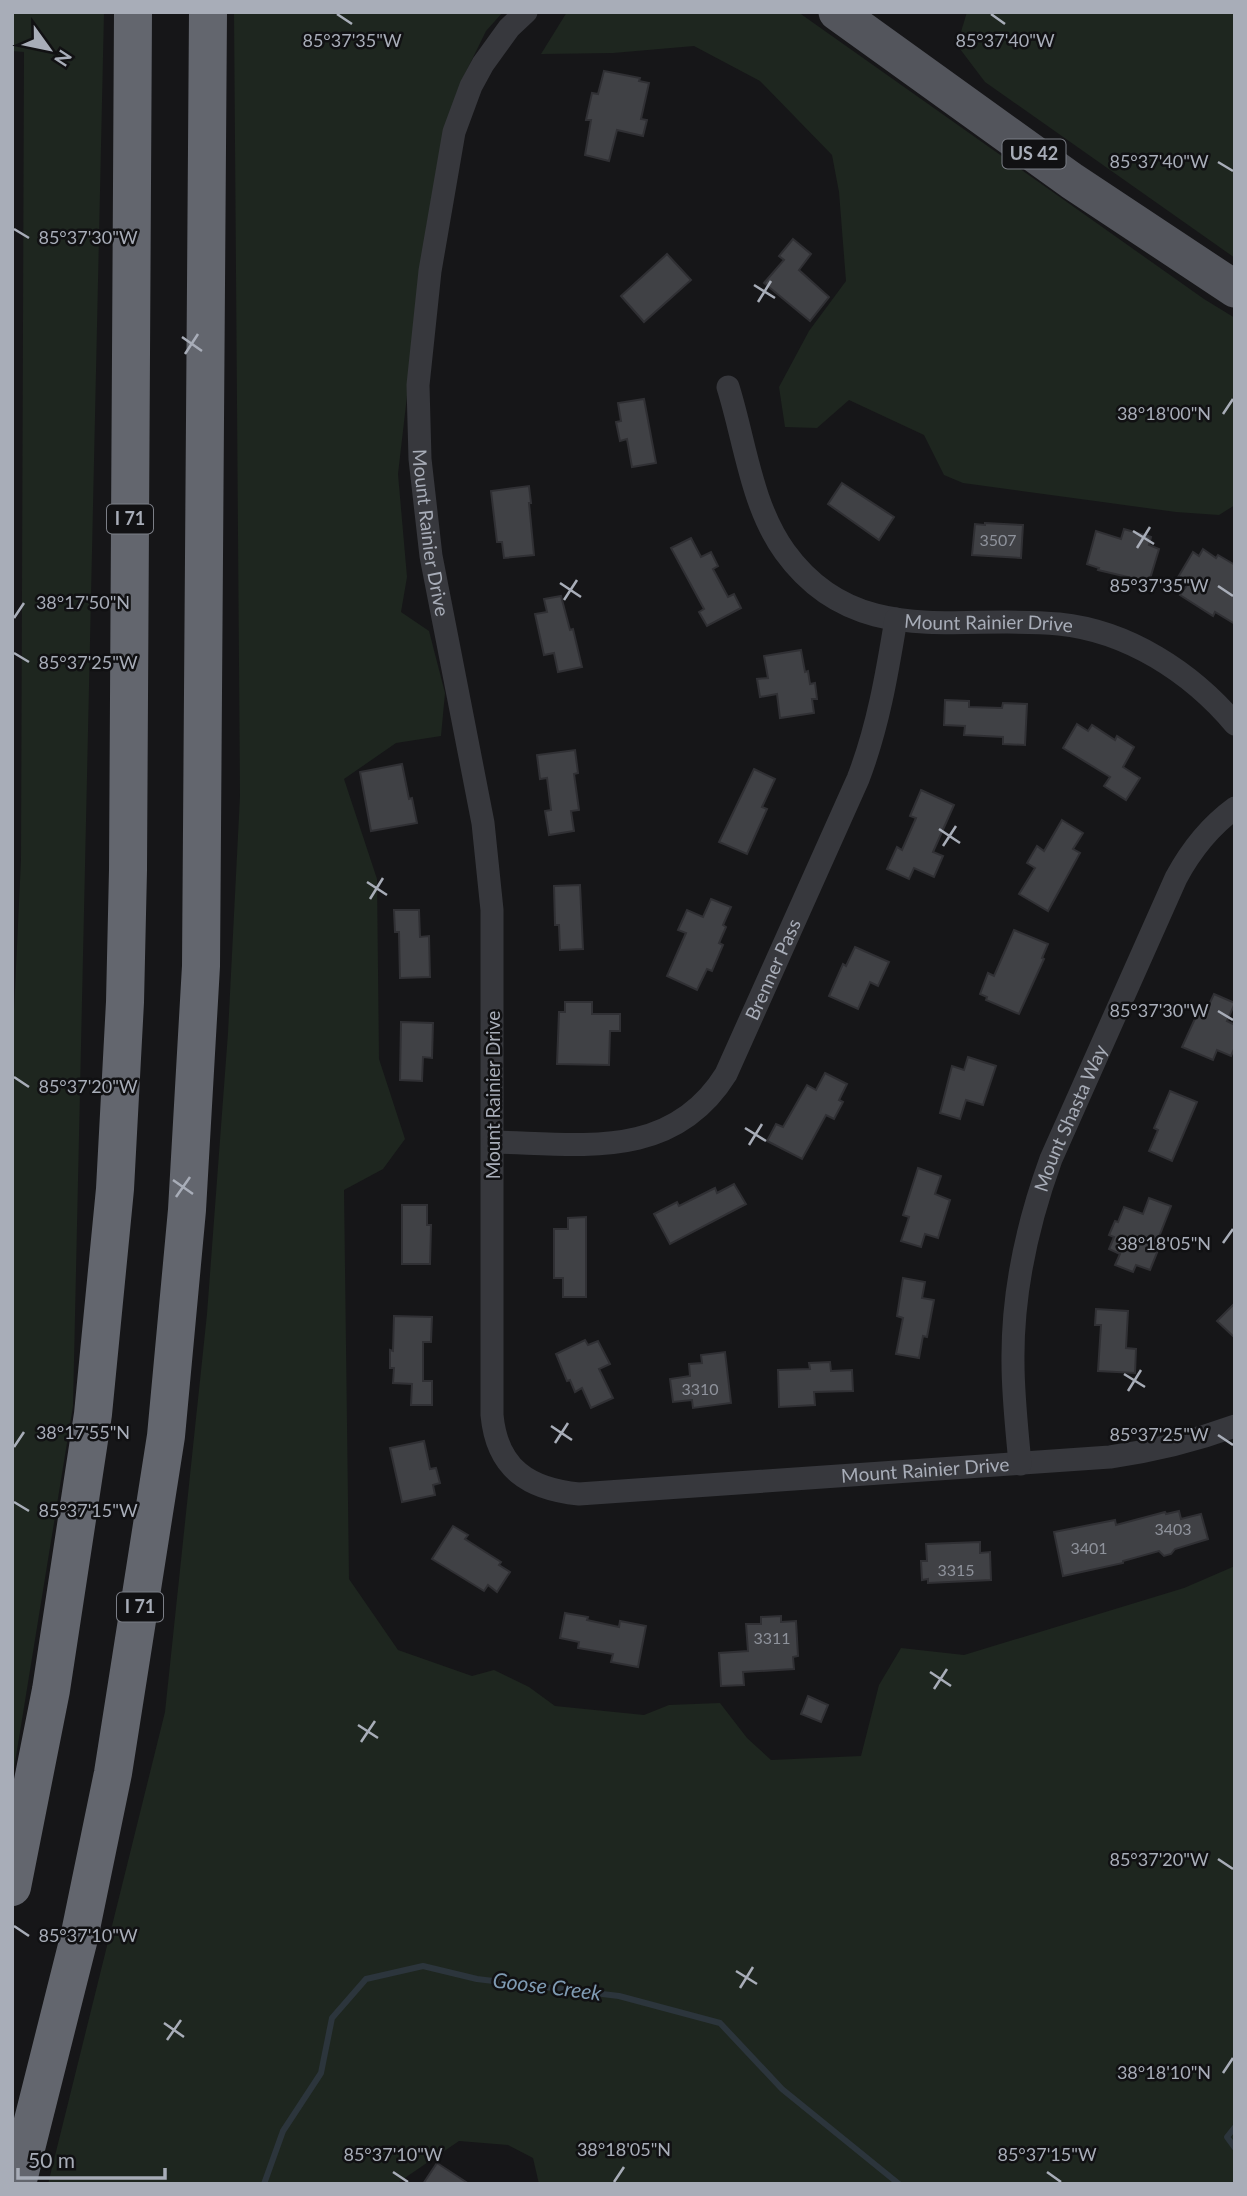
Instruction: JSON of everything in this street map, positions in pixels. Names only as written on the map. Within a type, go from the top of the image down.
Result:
[{"type":"highway","name":"I 71","points":[[12,1887],[51,1690],[85,1471],[115,1189],[125,1002],[128,870],[134,12]]},
{"type":"highway","name":"I 71","points":[[18,2184],[79,1938],[116,1760],[166,1436],[187,1210],[201,966],[208,12]]},
{"type":"main road","name":"US 42","points":[[837,12],[1072,181],[1235,289]]},
{"type":"street","name":"Mount Rainier Drive","points":[[526,12],[509,28],[483,64],[471,86],[454,132],[430,271],[418,385],[420,459],[431,556],[474,768],[485,835],[492,909],[494,1429],[501,1451],[515,1471],[532,1483],[555,1492],[579,1494],[1020,1464],[1138,1453],[1201,1438],[1235,1426]]},
{"type":"street","name":"Mount Rainier Drive","points":[[727,387],[768,522],[785,552],[811,582],[864,613],[896,619],[926,623],[1061,624],[1099,632],[1140,648],[1185,675],[1214,700],[1235,724]]},
{"type":"street","name":"Brenner Pass","points":[[494,1142],[604,1144],[639,1139],[684,1120],[697,1111],[718,1088],[858,779],[882,701],[896,619]]},
{"type":"street","name":"Mount Shasta Way","points":[[1020,1464],[1013,1362],[1015,1312],[1023,1252],[1035,1204],[1051,1159],[1176,878],[1208,830],[1235,808]]},
{"type":"shaded area","points":[[12,12],[104,12],[73,1406],[12,1781],[12,1054],[21,860],[24,52],[12,51]]},
{"type":"shaded area","points":[[234,12],[503,12],[486,31],[461,82],[427,223],[398,474],[407,577],[401,612],[429,631],[445,693],[441,736],[396,743],[344,779],[377,879],[379,1059],[405,1139],[383,1169],[344,1190],[349,1579],[398,1650],[472,1676],[494,1670],[529,1687],[555,1706],[644,1715],[669,1705],[720,1703],[747,1738],[771,1760],[861,1756],[879,1685],[901,1648],[964,1655],[1184,1588],[1235,1566],[1235,2184],[539,2184],[533,2158],[508,2145],[459,2141],[396,2184],[48,2184],[165,1712],[207,1314],[228,1033],[240,796]]},
{"type":"shaded area","points":[[567,12],[798,12],[1204,299],[1235,318],[1235,505],[1219,515],[1176,512],[963,483],[944,475],[924,435],[849,400],[817,428],[785,427],[779,387],[809,331],[846,281],[839,192],[832,155],[760,81],[694,46],[613,53],[541,54]]},
{"type":"shaded area","points":[[967,12],[1235,12],[1235,258],[985,82],[957,45]]},
{"type":"building","points":[[604,71],[640,78],[639,81],[649,83],[641,119],[647,120],[643,136],[617,130],[609,161],[585,155],[591,120],[586,120],[592,93],[598,94]]},
{"type":"building","points":[[793,239],[811,254],[799,270],[829,297],[810,321],[764,283],[784,260],[779,256]]},
{"type":"building","points":[[667,254],[691,280],[644,322],[621,296]]},
{"type":"building","points":[[644,399],[656,463],[632,467],[627,439],[620,441],[616,422],[621,421],[618,403]]},
{"type":"building","points":[[842,483],[894,517],[879,540],[828,504]]},
{"type":"building","points":[[529,486],[534,555],[504,558],[502,542],[497,542],[491,491]]},
{"type":"building","points":[[975,524],[1023,525],[1021,558],[972,555]]},
{"type":"building","points":[[1124,529],[1151,537],[1149,545],[1159,549],[1149,582],[1098,570],[1099,568],[1087,564],[1096,531],[1121,539]]},
{"type":"building","points":[[691,538],[701,557],[711,552],[718,566],[713,569],[728,597],[734,594],[741,608],[707,626],[699,612],[704,609],[671,548]]},
{"type":"building","points":[[1203,549],[1216,558],[1218,555],[1235,565],[1235,624],[1215,612],[1213,616],[1180,595],[1187,585],[1177,579],[1193,552],[1199,556]]},
{"type":"building","points":[[561,596],[570,630],[573,629],[582,667],[558,672],[554,653],[544,655],[535,614],[547,612],[544,599]]},
{"type":"building","points":[[801,650],[810,684],[815,683],[817,699],[812,699],[814,713],[780,718],[777,694],[760,697],[757,679],[768,678],[764,656]]},
{"type":"building","points":[[945,700],[969,701],[969,707],[1002,708],[1003,703],[1027,704],[1025,745],[1003,744],[1003,737],[964,735],[965,726],[944,725]]},
{"type":"building","points":[[1077,724],[1088,731],[1092,725],[1115,740],[1117,736],[1134,747],[1123,767],[1140,778],[1126,800],[1104,786],[1110,777],[1063,748]]},
{"type":"building","points":[[575,750],[578,773],[574,774],[579,810],[571,811],[574,831],[549,835],[545,811],[551,810],[547,778],[540,779],[537,755]]},
{"type":"building","points":[[402,764],[417,823],[371,831],[360,772]]},
{"type":"building","points":[[754,769],[775,779],[762,807],[767,809],[747,854],[719,842]]},
{"type":"building","points":[[921,790],[954,805],[933,852],[943,856],[934,877],[914,868],[909,879],[887,869],[897,847],[902,850],[916,818],[910,816]]},
{"type":"building","points":[[1062,820],[1083,833],[1073,849],[1080,853],[1048,911],[1019,894],[1035,868],[1027,863],[1037,846],[1044,851]]},
{"type":"building","points":[[580,885],[583,949],[560,950],[559,925],[555,925],[554,886]]},
{"type":"building","points":[[711,899],[731,907],[719,943],[723,945],[712,971],[707,969],[697,990],[667,976],[686,933],[678,930],[687,910],[703,917]]},
{"type":"building","points":[[394,910],[419,910],[420,937],[429,936],[430,977],[400,978],[399,932],[395,932]]},
{"type":"building","points":[[1014,930],[1048,944],[1019,1014],[986,1000],[987,997],[980,994],[988,973],[994,976]]},
{"type":"building","points":[[855,947],[889,962],[878,986],[870,982],[858,1009],[829,996],[843,964],[846,966]]},
{"type":"building","points":[[1214,994],[1235,1003],[1227,1021],[1235,1025],[1235,1047],[1231,1056],[1217,1050],[1213,1060],[1182,1047],[1199,1010],[1205,1013]]},
{"type":"building","points":[[565,1002],[592,1002],[592,1014],[620,1014],[620,1031],[610,1031],[609,1065],[557,1064],[559,1012],[565,1012]]},
{"type":"building","points":[[401,1022],[433,1023],[432,1058],[423,1057],[422,1081],[400,1080]]},
{"type":"building","points":[[968,1057],[996,1066],[983,1105],[966,1100],[960,1119],[940,1113],[952,1066],[964,1070]]},
{"type":"building","points":[[825,1073],[847,1084],[839,1100],[843,1102],[834,1119],[826,1115],[802,1159],[767,1141],[776,1124],[783,1127],[807,1085],[816,1090]]},
{"type":"building","points":[[1170,1091],[1197,1102],[1172,1161],[1149,1151],[1158,1130],[1154,1128]]},
{"type":"building","points":[[918,1168],[941,1176],[935,1194],[950,1200],[938,1238],[925,1234],[921,1247],[901,1241],[909,1217],[903,1215]]},
{"type":"building","points":[[734,1184],[746,1204],[670,1244],[654,1214],[677,1202],[679,1206],[715,1188],[717,1193]]},
{"type":"building","points":[[1149,1198],[1171,1206],[1150,1270],[1136,1265],[1133,1272],[1115,1265],[1120,1254],[1109,1249],[1114,1237],[1109,1235],[1124,1207],[1143,1214]]},
{"type":"building","points":[[402,1205],[427,1205],[427,1225],[431,1225],[430,1264],[402,1264]]},
{"type":"building","points":[[586,1217],[586,1297],[563,1297],[563,1278],[554,1278],[554,1229],[568,1229],[568,1218]]},
{"type":"building","points":[[903,1278],[925,1282],[922,1298],[934,1300],[927,1337],[923,1336],[919,1358],[896,1354],[903,1318],[897,1316]]},
{"type":"building","points":[[1235,1303],[1235,1338],[1217,1321]]},
{"type":"building","points":[[1096,1309],[1128,1311],[1126,1348],[1136,1349],[1135,1373],[1098,1371],[1101,1325],[1095,1325]]},
{"type":"building","points":[[394,1316],[432,1317],[431,1342],[423,1342],[423,1381],[432,1381],[432,1405],[411,1405],[412,1384],[393,1383],[394,1368],[390,1368],[390,1350],[393,1351]]},
{"type":"building","points":[[585,1340],[588,1345],[598,1341],[610,1364],[599,1369],[613,1398],[591,1408],[582,1388],[575,1392],[570,1380],[567,1381],[556,1354]]},
{"type":"building","points":[[725,1352],[731,1403],[693,1408],[692,1400],[673,1402],[670,1379],[690,1376],[689,1364],[702,1363],[701,1355]]},
{"type":"building","points":[[830,1362],[831,1371],[852,1370],[853,1391],[814,1392],[815,1405],[779,1407],[778,1370],[810,1369],[809,1363]]},
{"type":"building","points":[[424,1441],[430,1469],[436,1468],[440,1483],[433,1485],[435,1495],[402,1502],[390,1448]]},
{"type":"building","points":[[1179,1511],[1181,1519],[1201,1514],[1208,1539],[1175,1549],[1164,1556],[1159,1551],[1123,1563],[1063,1576],[1054,1532],[1115,1520],[1116,1525]]},
{"type":"building","points":[[453,1526],[468,1535],[465,1539],[501,1562],[499,1565],[510,1572],[497,1592],[488,1585],[484,1591],[432,1559]]},
{"type":"building","points":[[980,1542],[980,1553],[990,1552],[991,1580],[928,1583],[928,1579],[922,1580],[921,1561],[927,1561],[926,1544]]},
{"type":"building","points":[[565,1613],[619,1627],[620,1621],[646,1626],[638,1667],[611,1662],[613,1654],[578,1648],[579,1642],[560,1638]]},
{"type":"building","points":[[781,1616],[781,1622],[796,1621],[798,1656],[793,1657],[794,1669],[743,1672],[744,1685],[721,1686],[719,1653],[748,1651],[746,1624],[761,1624],[761,1617]]},
{"type":"building","points":[[808,1696],[828,1705],[821,1722],[801,1714]]},
{"type":"building","points":[[437,2163],[469,2184],[423,2184]]},
{"type":"waterway","name":"Goose Creek","points":[[264,2184],[283,2131],[321,2073],[332,2018],[366,1979],[423,1966],[477,1979],[619,1996],[720,2023],[782,2089],[899,2184]]},
{"type":"waterway","name":"Goose Creek","points":[[1235,2127],[1227,2137],[1235,2148]]}]
